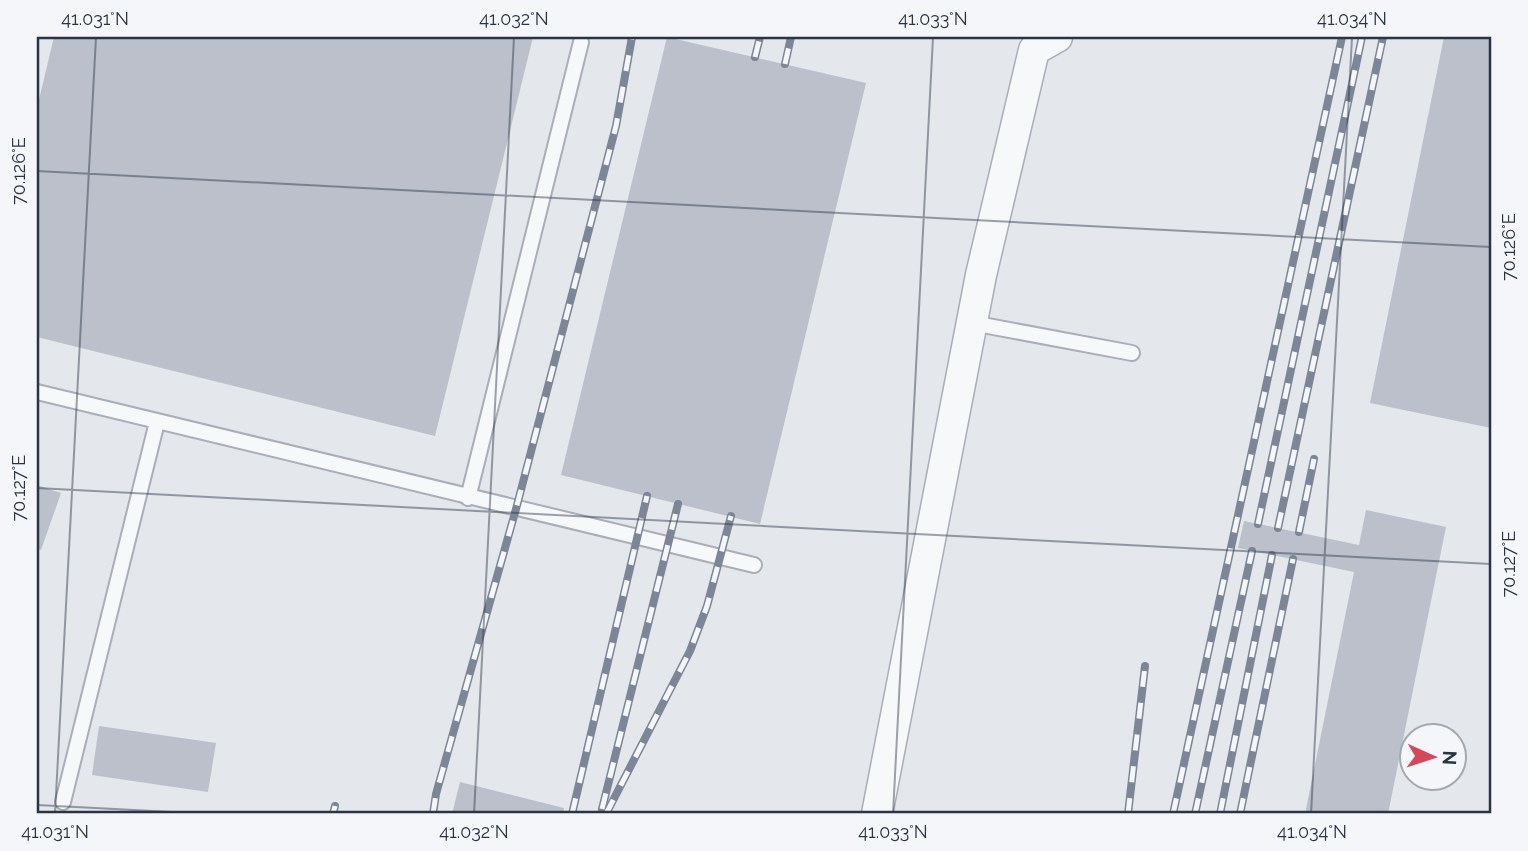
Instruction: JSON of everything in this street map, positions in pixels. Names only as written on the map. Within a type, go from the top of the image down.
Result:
[{"type":"street","points":[[877,814],[981,275],[1034,50],[1057,37]]},
{"type":"lane","points":[[468,498],[581,42]]},
{"type":"lane","points":[[972,323],[1132,353]]},
{"type":"lane","points":[[37,392],[754,565]]},
{"type":"lane","points":[[63,802],[157,422]]},
{"type":"building","points":[[54,37],[533,37],[435,436],[37,337],[37,108]]},
{"type":"building","points":[[667,37],[866,83],[760,524],[561,475]]},
{"type":"building","points":[[1444,37],[1491,37],[1491,428],[1370,403]]},
{"type":"building","points":[[37,485],[61,493],[41,550],[37,549]]},
{"type":"building","points":[[1366,510],[1446,527],[1407,722],[1398,722],[1398,765],[1388,814],[1305,814],[1354,572],[1238,548],[1244,521],[1359,545]]},
{"type":"building","points":[[99,726],[216,743],[208,792],[92,775]]},
{"type":"building","points":[[460,782],[564,808],[563,814],[452,814]]},
{"type":"railway","points":[[433,814],[436,794],[516,509],[616,126],[632,37]]},
{"type":"railway","points":[[755,57],[760,37]]},
{"type":"railway","points":[[785,64],[791,37]]},
{"type":"railway","points":[[1173,814],[1342,37]]},
{"type":"railway","points":[[1258,524],[1362,37]]},
{"type":"railway","points":[[1278,528],[1383,37]]},
{"type":"railway","points":[[1299,532],[1314,459]]},
{"type":"railway","points":[[572,814],[647,496]]},
{"type":"railway","points":[[602,809],[678,504]]},
{"type":"railway","points":[[606,814],[690,651],[707,606],[731,516]]},
{"type":"railway","points":[[1195,814],[1252,551]]},
{"type":"railway","points":[[1220,814],[1272,555]]},
{"type":"railway","points":[[1240,814],[1293,559]]},
{"type":"railway","points":[[1128,814],[1145,666]]},
{"type":"railway","points":[[333,814],[335,806]]}]
